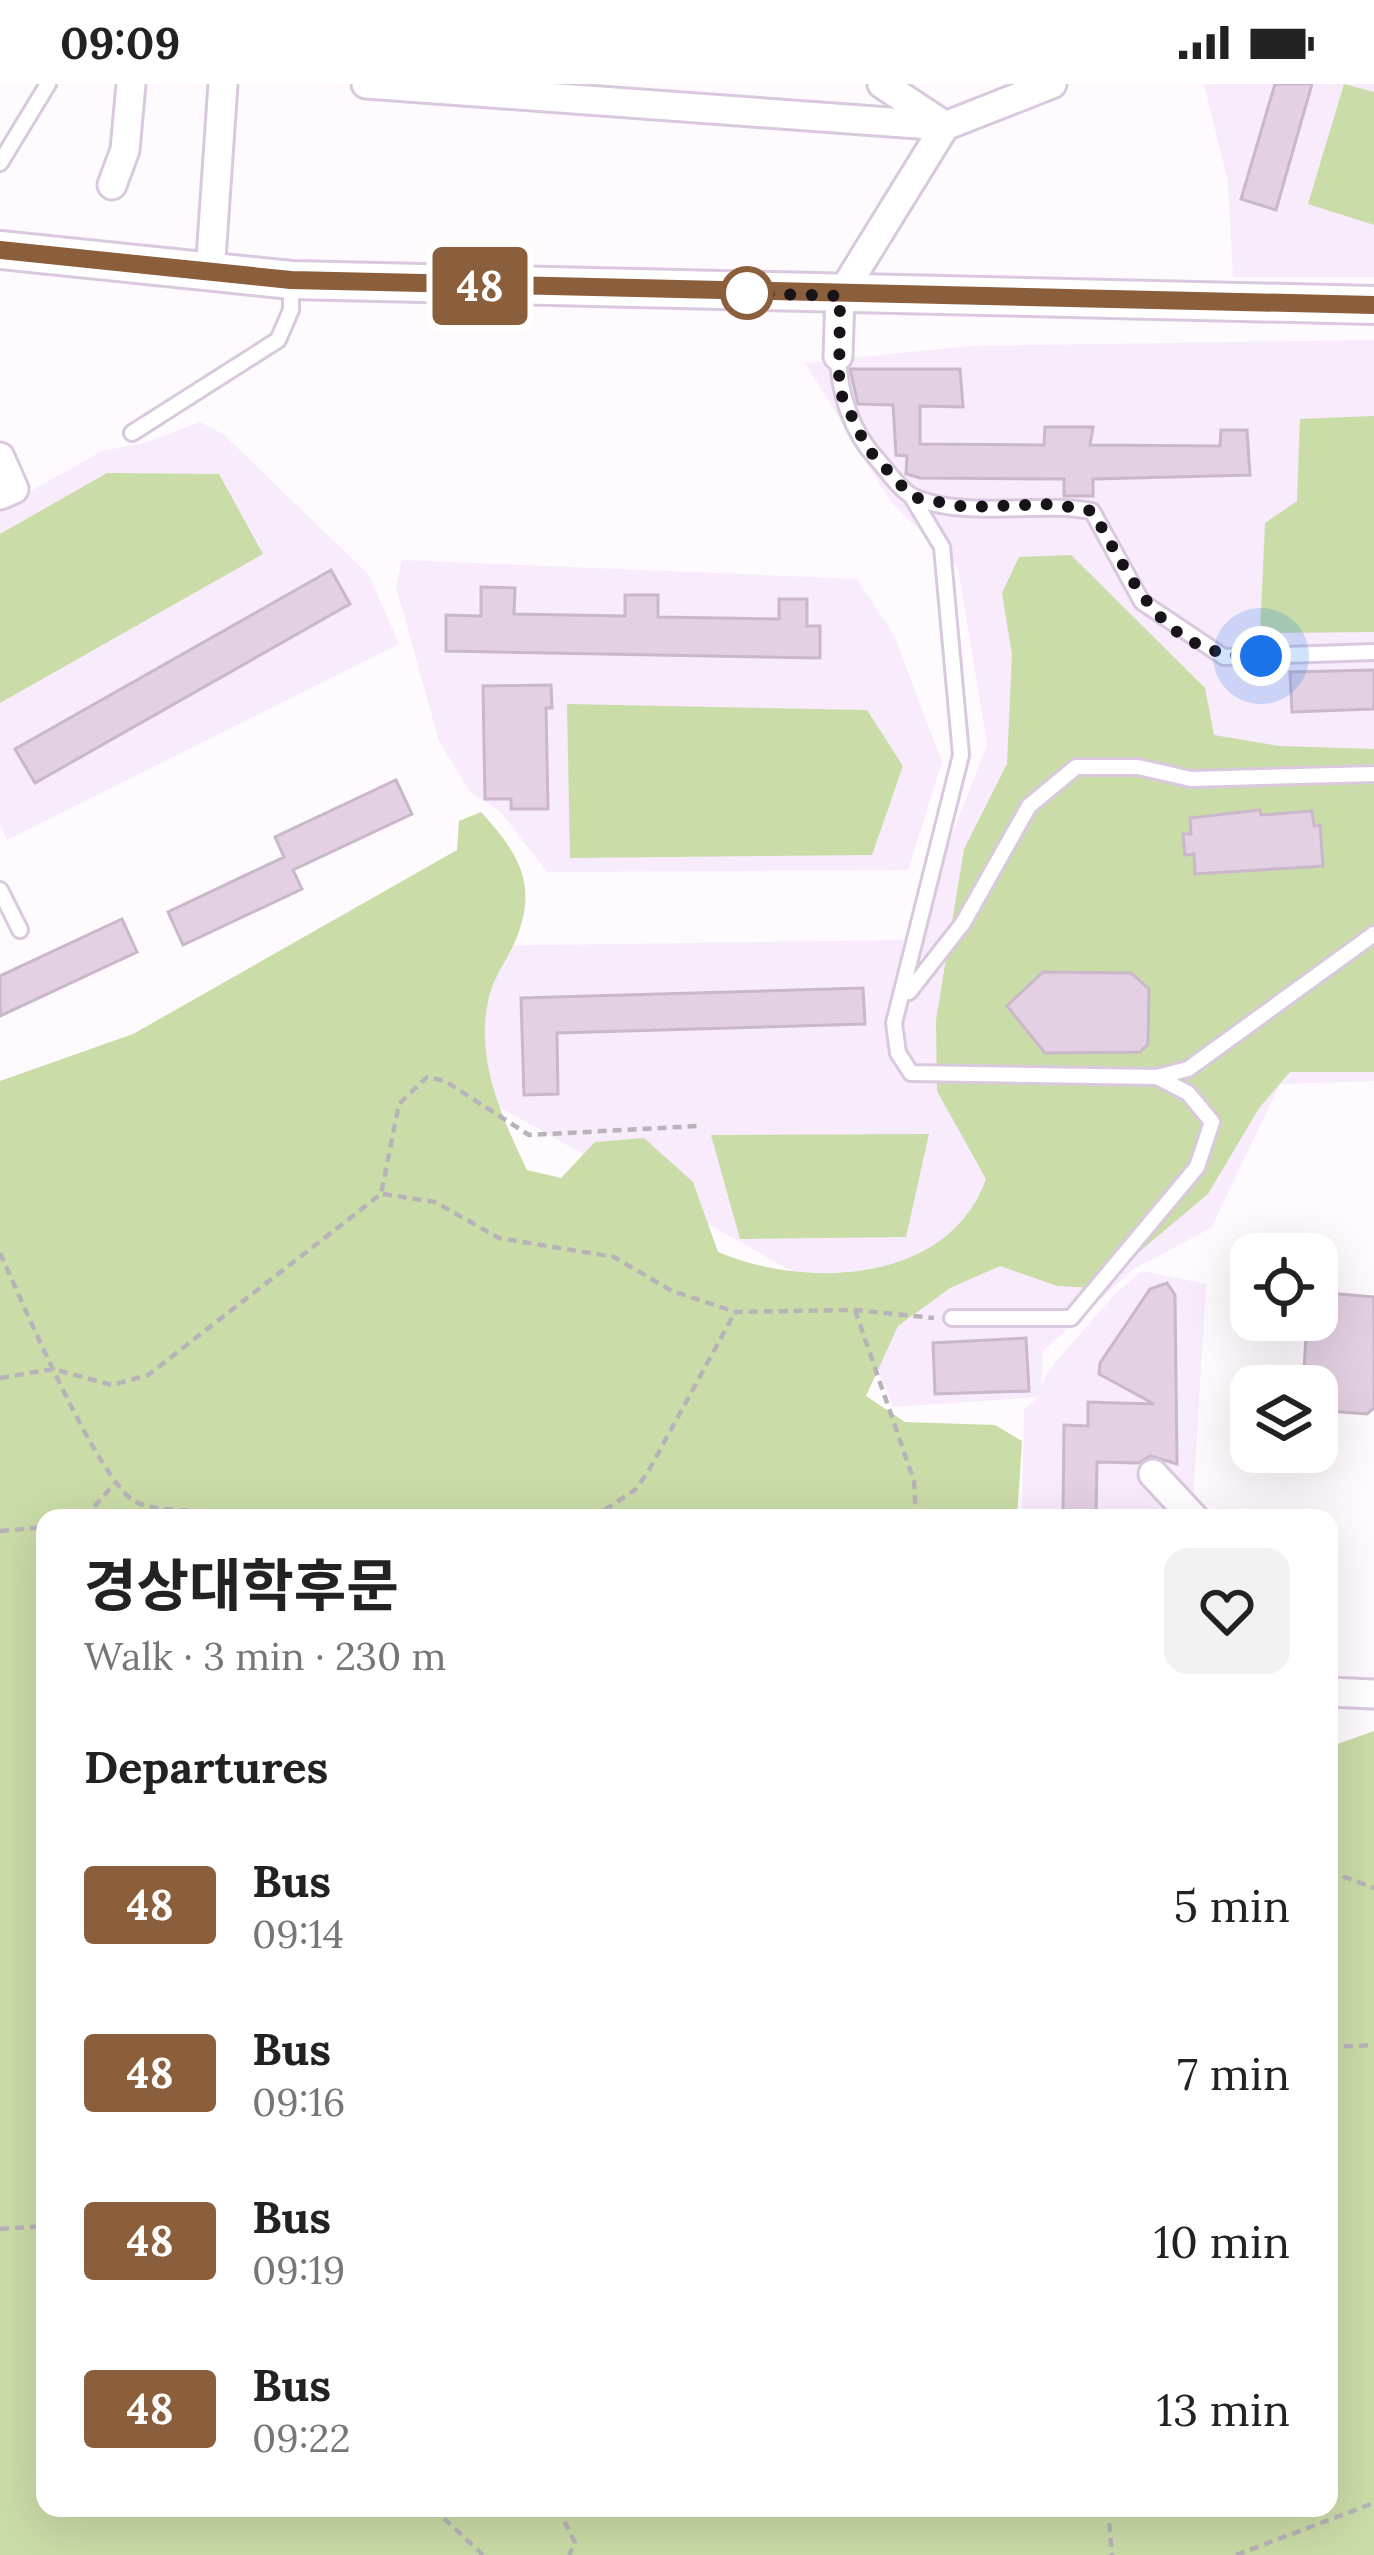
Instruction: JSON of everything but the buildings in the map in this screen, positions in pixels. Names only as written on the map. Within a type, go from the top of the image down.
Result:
[{"type":"main road","points":[[0,250],[291,280],[1374,305]]},
{"type":"street","points":[[112,185],[125,150],[131,84]]},
{"type":"street","points":[[210,273],[223,84]]},
{"type":"street","points":[[366,84],[945,126],[1052,84]]},
{"type":"street","points":[[882,84],[945,126]]},
{"type":"street","points":[[838,356],[840,296],[945,126]]},
{"type":"street","points":[[0,458],[14,489],[0,495]]},
{"type":"street","points":[[1153,1474],[1186,1509]]},
{"type":"street","points":[[1338,1692],[1374,1694]]},
{"type":"lane","points":[[0,163],[48,84]]},
{"type":"lane","points":[[132,434],[278,340],[290,310],[291,280]]},
{"type":"lane","points":[[838,356],[839,390],[867,448],[912,497],[942,547],[962,755],[933,850],[905,996],[894,1024],[898,1053],[911,1073],[1157,1077],[1188,1069],[1374,934]]},
{"type":"lane","points":[[912,497],[966,507],[1053,504],[1092,511],[1142,602],[1224,658],[1374,652]]},
{"type":"lane","points":[[905,996],[963,923],[1029,806],[1076,767],[1138,767],[1191,779],[1374,774]]},
{"type":"lane","points":[[0,890],[20,931]]},
{"type":"lane","points":[[952,1318],[1071,1318],[1198,1167],[1212,1122],[1188,1093],[1157,1077]]},
{"type":"path","points":[[0,1378],[53,1370],[112,1385],[148,1375],[381,1194],[399,1104],[427,1077],[445,1081],[529,1135],[698,1126]]},
{"type":"path","points":[[381,1194],[435,1202],[499,1238],[614,1257],[672,1291],[735,1312],[855,1310],[952,1318]]},
{"type":"path","points":[[0,1253],[53,1370],[116,1482],[139,1504],[196,1509]]},
{"type":"path","points":[[855,1310],[914,1481],[916,1509]]},
{"type":"path","points":[[607,1509],[624,1499],[648,1472],[735,1312]]},
{"type":"path","points":[[92,1509],[116,1482]]},
{"type":"path","points":[[0,1531],[36,1527]]},
{"type":"path","points":[[1338,1874],[1374,1888]]},
{"type":"path","points":[[1338,2047],[1374,2045]]},
{"type":"path","points":[[0,2229],[36,2227]]},
{"type":"path","points":[[1338,2517],[1374,2503]]},
{"type":"path","points":[[443,2517],[483,2555]]},
{"type":"path","points":[[562,2517],[574,2543],[569,2555]]},
{"type":"path","points":[[1109,2517],[1112,2555]]},
{"type":"path","points":[[1236,2555],[1337,2517]]},
{"type":"shaded area","points":[[1204,84],[1374,84],[1374,277],[1233,277],[1228,182]]},
{"type":"shaded area","points":[[1374,340],[1374,1081],[1280,1084],[1211,1228],[1134,1269],[1043,1351],[1041,1387],[1048,1371],[1115,1294],[1142,1271],[1206,1284],[1193,1509],[1022,1509],[1024,1410],[1038,1397],[893,1407],[854,1306],[483,1098],[479,946],[911,940],[987,745],[958,568],[891,502],[805,363],[969,346]]},
{"type":"shaded area","points":[[200,422],[223,434],[369,575],[399,644],[7,840],[0,825],[0,508],[102,451],[144,443]]},
{"type":"shaded area","points":[[402,560],[857,579],[894,635],[942,762],[908,870],[547,872],[500,811],[470,792],[439,741],[396,586]]},
{"type":"green space","points":[[1344,84],[1374,92],[1374,225],[1308,204]]},
{"type":"green space","points":[[1374,416],[1374,632],[1260,633],[1265,523],[1297,501],[1300,419]]},
{"type":"green space","points":[[107,473],[219,474],[263,554],[0,703],[0,534]]},
{"type":"green space","points":[[1071,555],[1205,688],[1214,735],[1279,746],[1374,749],[1374,1072],[1290,1072],[1259,1108],[1208,1194],[1096,1288],[1057,1286],[1000,1266],[950,1288],[898,1326],[866,1396],[905,1422],[995,1425],[1022,1441],[1018,1509],[36,1509],[36,2517],[1338,2517],[1338,1744],[1374,1731],[1374,2555],[0,2555],[0,1081],[133,1034],[457,850],[459,821],[481,812],[513,853],[524,882],[524,915],[490,993],[485,1039],[499,1107],[527,1170],[561,1178],[595,1142],[644,1138],[693,1182],[718,1252],[792,1271],[832,1273],[872,1269],[909,1258],[941,1240],[968,1214],[986,1179],[937,1091],[936,1020],[964,849],[1007,764],[1012,655],[1002,593],[1019,557]]},
{"type":"green space","points":[[567,704],[867,710],[903,766],[872,855],[570,858]]},
{"type":"green space","points":[[929,1134],[906,1237],[740,1239],[711,1135]]},
{"type":"bus line","name":"48","points":[[0,250],[291,280],[1261,307],[1374,305]]},
{"type":"route","points":[[747,293],[840,296],[839,390],[867,448],[912,497],[966,507],[1053,504],[1092,511],[1142,602],[1224,658],[1261,656]]}]
